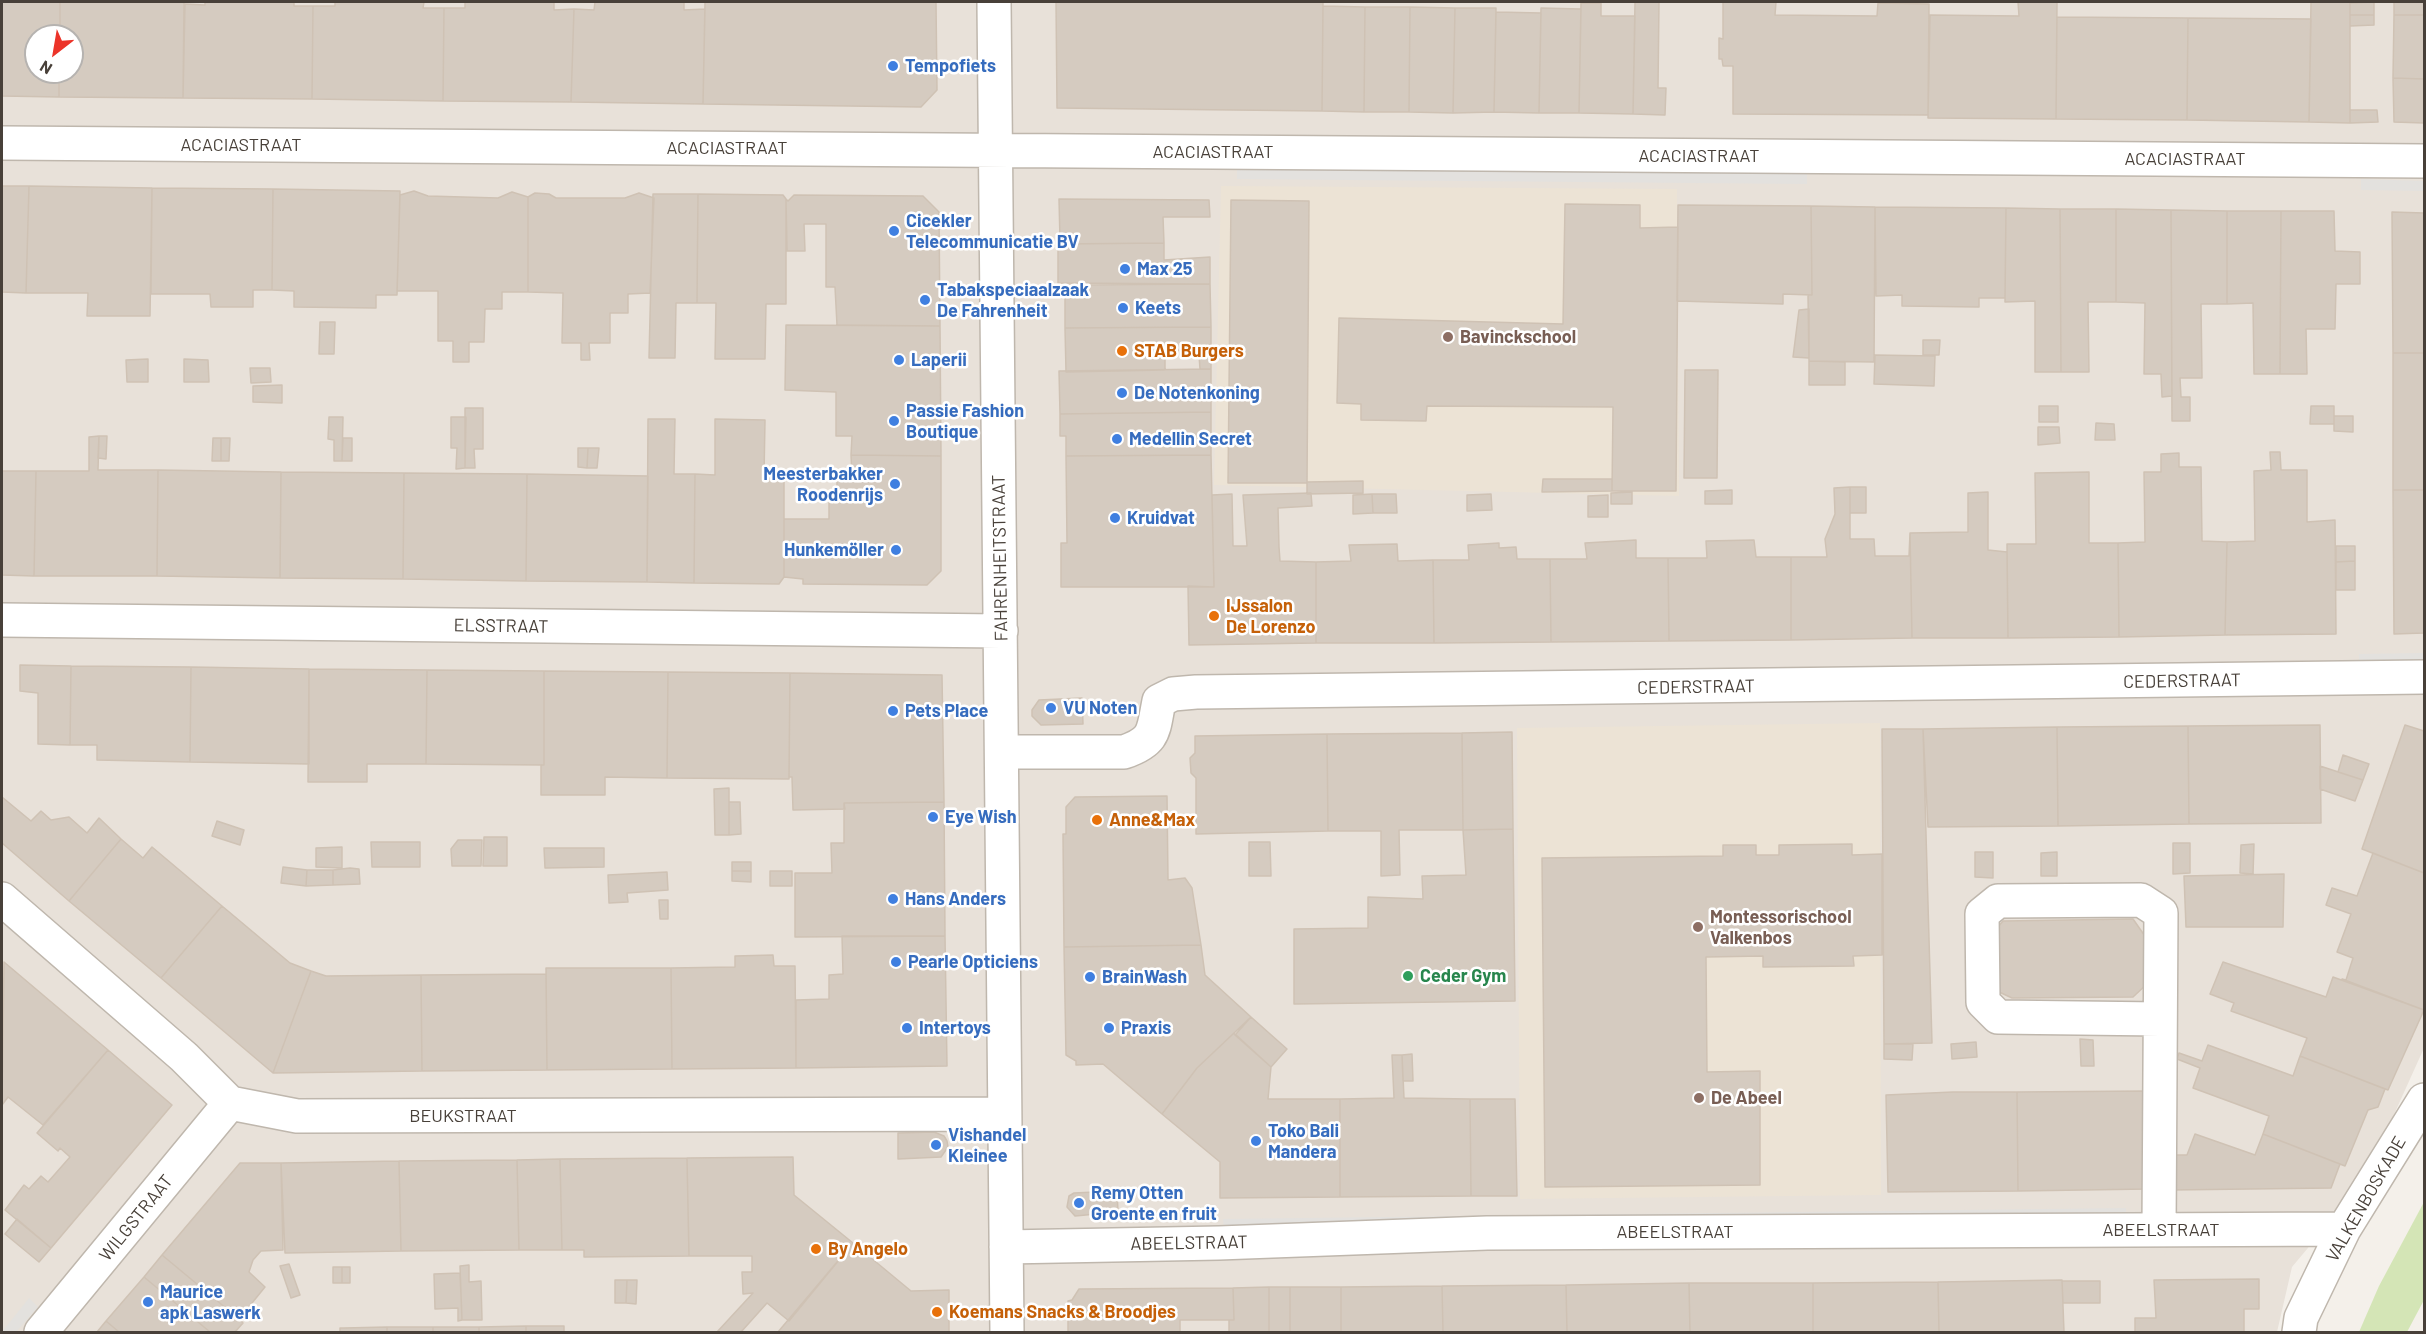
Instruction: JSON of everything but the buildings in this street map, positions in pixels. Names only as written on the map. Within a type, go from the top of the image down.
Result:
[{"type":"street","name":"FAHRENHEITSTRAAT","points":[[994,2],[1006,1247]]},
{"type":"street","name":"ACACIASTRAAT","points":[[2,143],[2424,161]]},
{"type":"street","name":"ELSSTRAAT","points":[[2,620],[1001,631]]},
{"type":"street","name":"CEDERSTRAAT","points":[[1003,753],[1124,752],[1143,745],[1153,731],[1159,701],[1173,694],[1196,692],[2424,677]]},
{"type":"street","points":[[2,899],[184,1057],[230,1103]]},
{"type":"street","points":[[2159,1229],[2161,913],[2141,900],[1998,901],[1982,914],[1983,1002],[1998,1017],[2160,1019]]},
{"type":"street","name":"VALKENBOSKADE","points":[[2299,1332],[2301,1318],[2344,1229],[2424,1100]]},
{"type":"street","name":"BEUKSTRAAT","points":[[230,1103],[297,1116],[1004,1114]]},
{"type":"street","name":"WILGSTRAAT","points":[[41,1332],[230,1103]]},
{"type":"street","name":"ABEELSTRAAT","points":[[1006,1247],[1219,1243],[1487,1233],[2344,1229]]},
{"type":"street","points":[[1006,1247],[1007,1332]]},
{"type":"shaded area","points":[[2,2],[2424,2],[2424,1048],[2364,1181],[2292,1267],[2277,1332],[2,1332]]},
{"type":"shaded area","points":[[1237,169],[1807,174],[1807,184],[1237,179]]},
{"type":"shaded area","points":[[2361,179],[2424,181],[2424,191],[2361,190]]},
{"type":"shaded area","name":"Bavinckschool","points":[[1221,186],[1677,189],[1679,496],[1214,485]]},
{"type":"shaded area","points":[[2424,653],[2424,666],[2359,667],[2359,654]]},
{"type":"shaded area","points":[[1880,723],[1881,1195],[1520,1199],[1517,728]]},
{"type":"shaded area","points":[[2126,1208],[2126,1218],[1224,1230],[1223,1219]]},
{"type":"shaded area","points":[[29,1298],[38,1307],[16,1332],[2,1332]]},
{"type":"green space","points":[[2424,1202],[2424,1300],[2407,1332],[2359,1332],[2379,1286]]},
{"type":"place","name":"Tempofiets","points":[[893,66]]},
{"type":"place","name":"Cicekler Telecommunicatie BV","points":[[894,231]]},
{"type":"place","name":"Max 25","points":[[1125,269]]},
{"type":"place","name":"Tabakspeciaalzaak De Fahrenheit","points":[[925,300]]},
{"type":"place","name":"Keets","points":[[1123,308]]},
{"type":"place","name":"Bavinckschool","points":[[1448,337]]},
{"type":"place","name":"STAB Burgers","points":[[1122,351]]},
{"type":"place","name":"Laperii","points":[[899,360]]},
{"type":"place","name":"De Notenkoning","points":[[1122,393]]},
{"type":"place","name":"Passie Fashion Boutique","points":[[894,421]]},
{"type":"place","name":"Medellin Secret","points":[[1117,439]]},
{"type":"place","name":"Meesterbakker Roodenrijs","points":[[895,484]]},
{"type":"place","name":"Kruidvat","points":[[1115,518]]},
{"type":"place","name":"Hunkemöller","points":[[896,550]]},
{"type":"place","name":"IJssalon De Lorenzo","points":[[1214,616]]},
{"type":"place","name":"VU Noten","points":[[1051,708]]},
{"type":"place","name":"Pets Place","points":[[893,711]]},
{"type":"place","name":"Eye Wish","points":[[933,817]]},
{"type":"place","name":"Anne&Max","points":[[1097,820]]},
{"type":"place","name":"Hans Anders","points":[[893,899]]},
{"type":"place","name":"Montessorischool Valkenbos","points":[[1698,927]]},
{"type":"place","name":"Pearle Opticiens","points":[[896,962]]},
{"type":"place","name":"Ceder Gym","points":[[1408,976]]},
{"type":"place","name":"BrainWash","points":[[1090,977]]},
{"type":"place","name":"Intertoys","points":[[907,1028]]},
{"type":"place","name":"Praxis","points":[[1109,1028]]},
{"type":"place","name":"De Abeel","points":[[1699,1098]]},
{"type":"place","name":"Toko Bali Mandera","points":[[1256,1141]]},
{"type":"place","name":"Vishandel Kleinee","points":[[936,1145]]},
{"type":"place","name":"Remy Otten Groente en fruit","points":[[1079,1203]]},
{"type":"place","name":"By Angelo","points":[[816,1249]]},
{"type":"place","name":"Maurice apk Laswerk","points":[[148,1302]]},
{"type":"place","name":"Koemans Snacks & Broodjes","points":[[937,1312]]}]
